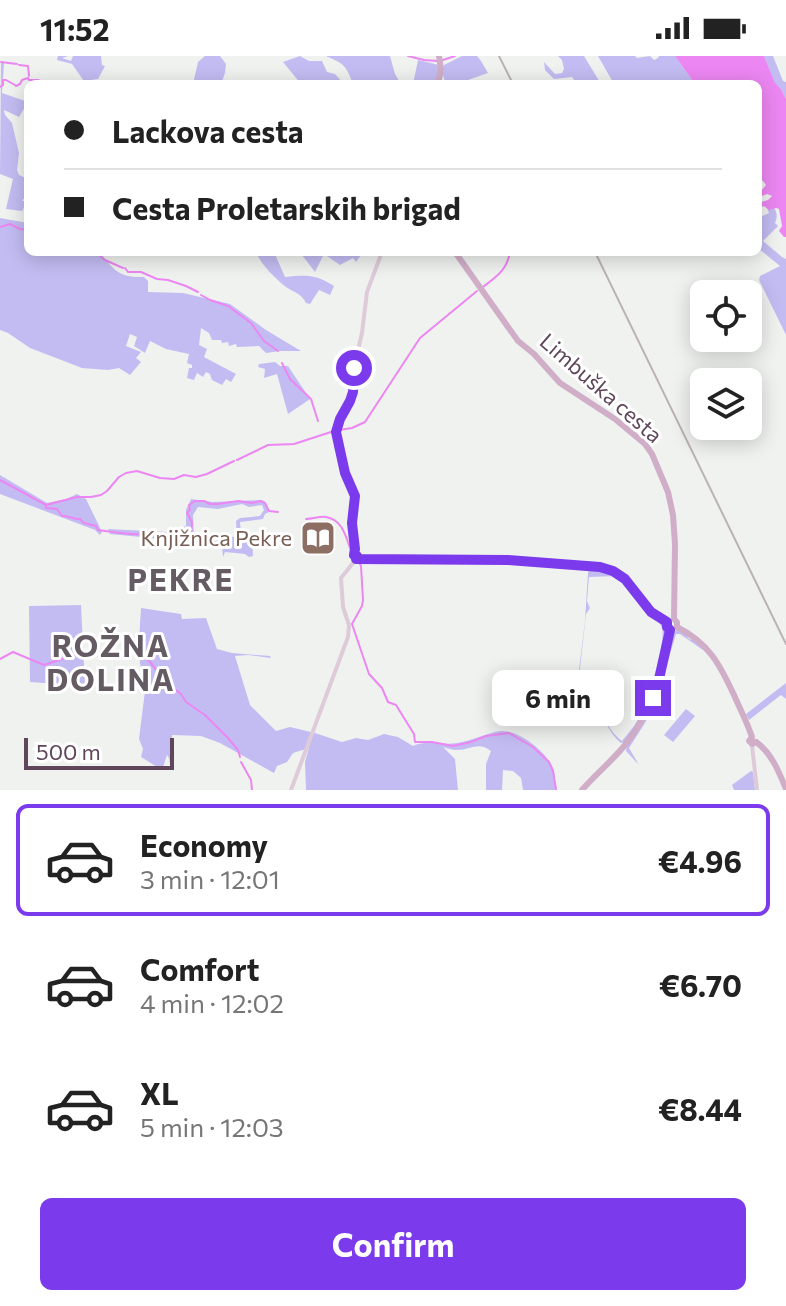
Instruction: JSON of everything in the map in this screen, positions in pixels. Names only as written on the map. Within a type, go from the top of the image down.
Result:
[{"type":"main road","points":[[439,56],[439,80]]},
{"type":"main road","name":"Limbuška cesta","points":[[458,256],[515,338],[570,390],[615,419],[645,444],[668,492],[675,544],[672,624],[659,679],[649,709],[623,748],[582,790]]},
{"type":"main road","points":[[672,624],[707,648],[717,660],[753,741],[769,755],[786,789]]},
{"type":"street","points":[[291,790],[348,637],[341,582],[344,573],[356,559],[352,526],[355,496],[343,465],[336,430],[353,392],[353,371],[367,292],[380,256]]},
{"type":"street","points":[[356,559],[508,560],[595,566],[613,571],[629,583],[651,612],[672,624]]},
{"type":"street","points":[[753,741],[757,790]]},
{"type":"shaded area","points":[[58,56],[68,56],[62,58],[71,61],[73,56],[101,56],[102,65],[105,66],[98,79],[83,80],[72,64],[57,60]]},
{"type":"shaded area","points":[[205,56],[220,56],[226,64],[222,80],[194,80],[198,62]]},
{"type":"shaded area","points":[[300,56],[309,61],[322,61],[327,72],[340,80],[298,80],[283,62]]},
{"type":"shaded area","points":[[326,56],[390,56],[399,80],[351,80],[344,66]]},
{"type":"shaded area","points":[[462,56],[477,56],[488,73],[468,80],[444,80],[443,75],[441,80],[444,65]]},
{"type":"shaded area","points":[[558,56],[584,56],[599,80],[574,80],[572,77],[554,79],[545,70],[544,62],[555,74],[562,73],[564,69]]},
{"type":"shaded area","points":[[598,56],[650,56],[654,60],[659,56],[675,56],[692,80],[612,80]]},
{"type":"shaded area","points":[[675,56],[764,56],[775,83],[786,99],[786,237],[779,231],[782,226],[779,209],[762,207],[762,202],[772,196],[762,196],[766,185],[762,180],[762,80],[692,80]]},
{"type":"shaded area","points":[[764,56],[773,56],[786,82],[786,99],[775,84]]},
{"type":"shaded area","points":[[418,60],[439,65],[437,80],[414,80]]},
{"type":"shaded area","points":[[1,63],[4,63],[2,93],[24,101],[19,117],[4,110],[12,123],[19,153],[17,170],[24,177],[22,211],[6,209],[13,179],[0,174]]},
{"type":"shaded area","points":[[773,206],[778,226],[763,241],[786,259],[786,335],[762,286],[762,280],[759,280],[760,276],[780,266],[762,251],[762,216],[769,213],[767,208]]},
{"type":"shaded area","points":[[0,218],[24,222],[24,256],[103,256],[118,272],[144,277],[148,281],[148,292],[183,293],[230,304],[301,351],[266,353],[259,346],[229,346],[228,342],[212,340],[209,333],[201,328],[199,345],[207,349],[204,357],[236,374],[231,382],[226,379],[222,385],[212,380],[206,372],[203,377],[197,373],[194,380],[187,378],[189,368],[192,368],[187,363],[189,354],[166,349],[150,341],[145,353],[134,346],[137,337],[130,334],[126,346],[141,352],[136,358],[141,362],[130,375],[119,368],[82,368],[30,348],[0,330]]},
{"type":"shaded area","points":[[258,256],[276,256],[285,277],[311,276],[334,286],[330,295],[319,290],[310,304],[306,303]]},
{"type":"shaded area","points":[[303,256],[323,256],[315,272]]},
{"type":"shaded area","points":[[327,256],[360,256],[356,262],[353,258],[340,265]]},
{"type":"shaded area","points":[[275,362],[288,366],[310,399],[288,414],[277,374],[264,378],[265,369],[258,367],[259,364]]},
{"type":"shaded area","points":[[0,475],[47,503],[77,494],[86,499],[102,532],[100,535],[95,530],[0,494]]},
{"type":"shaded area","points":[[191,499],[213,502],[261,500],[269,512],[263,519],[240,522],[241,535],[252,537],[253,556],[249,557],[225,552],[223,557],[222,545],[110,534],[108,529],[168,532],[186,526],[186,510]],"holes":[[[242,504],[249,507],[262,505],[264,510],[260,516],[236,521],[237,536],[215,541],[211,537],[194,537],[193,515],[198,507],[218,509]]]},
{"type":"shaded area","points":[[590,568],[607,570],[623,578],[647,609],[663,623],[666,636],[660,671],[647,708],[637,725],[621,743],[577,686],[588,573]],"holes":[[[617,576],[659,623],[663,633],[650,695],[634,726],[622,741],[578,686],[586,614],[590,608],[587,601],[589,577]]]},
{"type":"shaded area","points":[[81,605],[85,686],[30,682],[29,606]]},
{"type":"shaded area","points":[[141,608],[181,614],[182,619],[206,618],[217,649],[270,656],[235,656],[250,705],[276,731],[290,727],[342,742],[356,738],[368,740],[384,734],[398,737],[413,746],[457,743],[507,731],[524,738],[546,757],[554,771],[557,790],[523,790],[521,778],[513,771],[503,770],[502,790],[486,790],[486,764],[491,751],[478,746],[457,750],[443,747],[455,759],[458,790],[306,790],[305,762],[309,748],[293,753],[287,762],[277,766],[274,773],[201,736],[172,735],[173,763],[170,764],[167,755],[162,770],[141,757],[143,749],[139,739],[146,683],[140,664]]},
{"type":"shaded area","points":[[676,630],[705,649],[676,634],[656,701],[629,748],[639,765],[626,751],[627,745],[643,723]]},
{"type":"shaded area","points":[[786,683],[786,699],[781,695],[749,720],[746,714]]},
{"type":"shaded area","points":[[686,709],[695,716],[673,742],[664,735]]},
{"type":"shaded area","points":[[751,771],[755,790],[734,790],[732,785]]},
{"type":"waterway","points":[[408,56],[438,61]]},
{"type":"waterway","points":[[443,60],[455,56]]},
{"type":"waterway","points":[[1,62],[17,64]]},
{"type":"waterway","points":[[19,65],[28,66],[29,76]]},
{"type":"waterway","points":[[0,87],[3,80],[15,85]]},
{"type":"waterway","points":[[16,86],[22,80],[29,80]]},
{"type":"waterway","points":[[29,80],[38,80]]},
{"type":"waterway","points":[[0,227],[10,224],[24,230]]},
{"type":"waterway","points":[[100,256],[123,268]]},
{"type":"waterway","points":[[483,287],[504,268],[509,256]]},
{"type":"waterway","points":[[125,268],[128,272],[141,272],[198,292]]},
{"type":"waterway","points":[[339,430],[365,422],[420,338],[477,291]]},
{"type":"waterway","points":[[201,295],[228,306],[251,323],[264,341],[278,351]]},
{"type":"waterway","points":[[282,363],[290,379],[311,399],[318,421]]},
{"type":"waterway","points":[[237,460],[268,445],[294,444],[331,432]]},
{"type":"waterway","points":[[0,480],[46,505],[101,495],[126,473],[137,471],[174,479],[184,475],[196,477],[234,461]]},
{"type":"waterway","points":[[46,505],[46,508],[57,509],[62,516],[80,519],[98,530],[140,535],[173,535],[176,530],[191,534],[192,522],[187,513],[189,505],[195,501],[210,504],[261,501],[269,511],[278,512]]},
{"type":"waterway","points":[[306,519],[326,517],[337,522],[352,553]]},
{"type":"waterway","points":[[359,562],[363,600],[352,624],[369,674],[382,688],[388,702],[396,705],[414,734],[415,742],[453,746],[509,733],[533,747],[549,762],[556,790]]},
{"type":"waterway","points":[[0,659],[13,652],[44,665],[80,653],[122,652]]},
{"type":"waterway","points":[[124,652],[139,652],[186,702],[205,715],[228,738],[240,757]]},
{"type":"waterway","points":[[241,762],[251,780],[252,790]]},
{"type":"railway","points":[[499,56],[511,80]]},
{"type":"railway","points":[[597,256],[786,644]]},
{"type":"place","name":"Knjižnica Pekre","points":[[318,538]]},
{"type":"district","name":"PEKRE","points":[[181,581]]},
{"type":"district","name":"ROŽNA DOLINA","points":[[111,664]]},
{"type":"route","points":[[354,368],[353,392],[336,432],[345,473],[355,496],[352,526],[356,559],[508,560],[595,566],[613,571],[629,583],[651,612],[667,622],[670,630],[653,698]]}]
